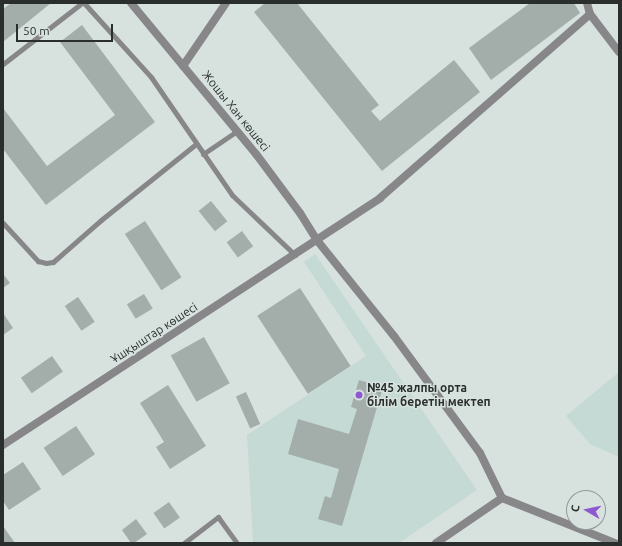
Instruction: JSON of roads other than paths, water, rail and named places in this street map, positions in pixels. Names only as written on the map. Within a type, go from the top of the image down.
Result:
[{"type":"street","name":"Жошы Хан көшесі","points":[[131,3],[237,131],[296,208],[316,239],[394,336],[455,417],[480,453],[502,498]]},
{"type":"street","points":[[183,66],[226,3]]},
{"type":"street","points":[[587,3],[590,14],[619,52]]},
{"type":"street","name":"Ұшқыштар көшесі","points":[[3,445],[380,198],[590,14]]},
{"type":"street","points":[[436,543],[502,498],[615,543]]},
{"type":"lane","points":[[3,64],[83,3],[151,77],[232,195],[295,255]]},
{"type":"lane","points":[[203,154],[237,131]]},
{"type":"lane","points":[[3,223],[38,260],[46,263],[53,262],[101,220],[196,144]]},
{"type":"lane","points":[[184,543],[218,517],[237,543]]},
{"type":"place","name":"№45 жалпы орта білім беретін мектеп","points":[[359,395]]}]
